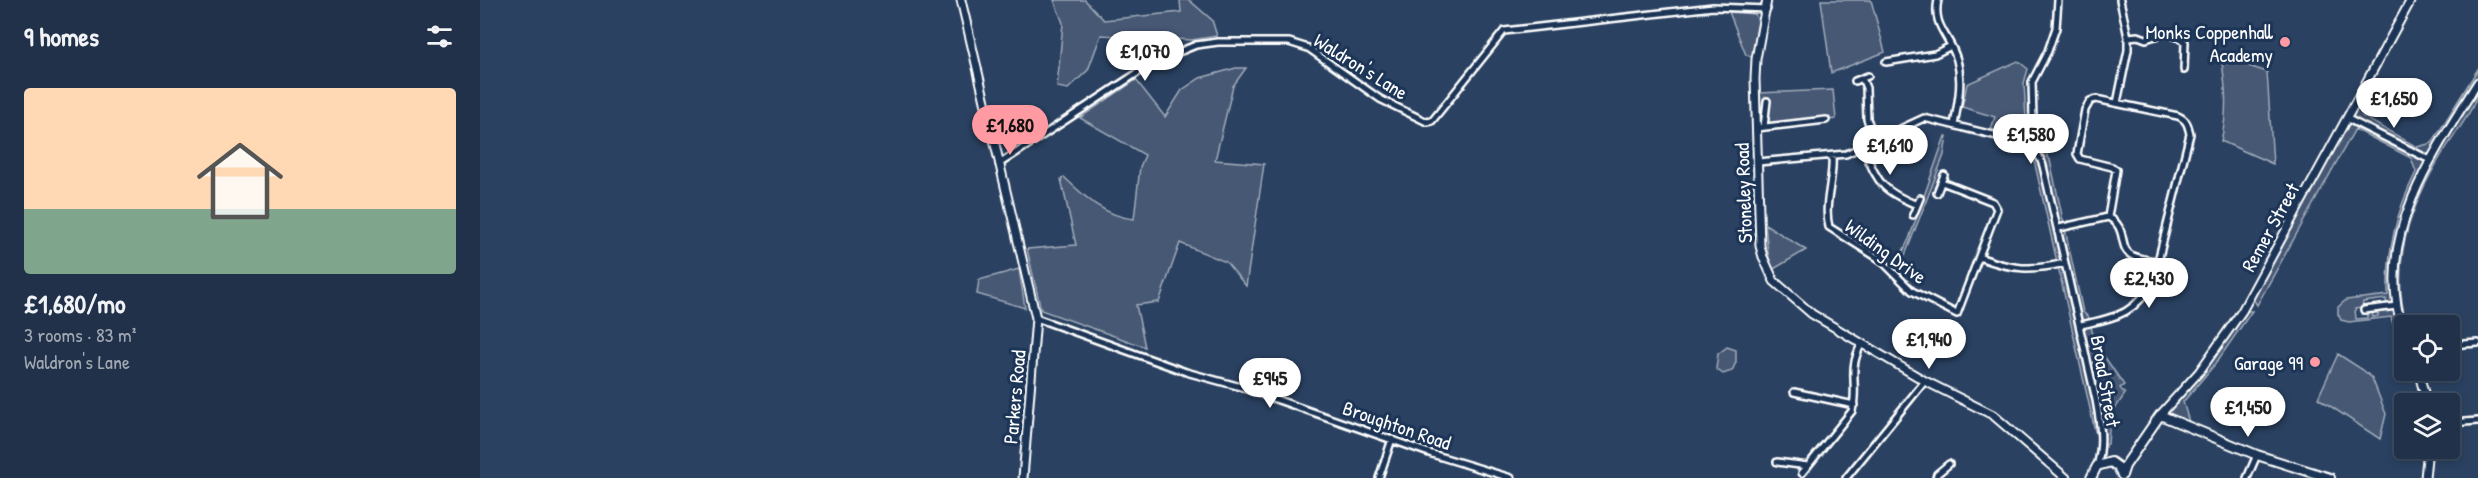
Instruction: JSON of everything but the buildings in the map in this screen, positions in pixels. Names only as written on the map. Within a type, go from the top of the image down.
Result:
[{"type":"main road","name":"Remer Street","points":[[2122,476],[2160,415]]},
{"type":"main road","points":[[2160,415],[2257,455],[2330,478]]},
{"type":"main road","points":[[2091,478],[2097,466],[2125,460],[2134,454]]},
{"type":"main road","points":[[2112,462],[2122,476]]},
{"type":"street","name":"Parkers Road","points":[[961,0],[1036,318],[1023,478]]},
{"type":"street","name":"Stoneley Road","points":[[1767,0],[1756,59],[1761,128],[1758,162],[1760,246],[1774,281],[1812,314],[1861,345],[1924,381],[1993,416],[2066,478]]},
{"type":"street","points":[[1938,0],[1935,17],[1957,60],[1960,78],[1959,97],[1953,125]]},
{"type":"street","points":[[1758,162],[1832,157],[1863,148],[1924,118],[2026,143],[2033,119],[2032,82],[2056,28],[2058,0]]},
{"type":"street","points":[[2117,103],[2128,51],[2128,38],[2120,0]]},
{"type":"street","name":"Remer Street","points":[[2160,415],[2199,372],[2242,311],[2411,0]]},
{"type":"street","name":"Waldron's Lane","points":[[999,164],[1154,62],[1196,45],[1218,42],[1289,42],[1308,48],[1380,99],[1427,122],[1432,121],[1504,32],[1713,7],[1767,9]]},
{"type":"street","points":[[2128,38],[2138,36],[2146,39],[2157,34],[2181,39],[2185,42],[2184,70]]},
{"type":"street","points":[[1886,62],[1935,54],[1951,46]]},
{"type":"street","points":[[1891,53],[1894,62]]},
{"type":"street","points":[[1855,81],[1865,77],[1867,119],[1876,141]]},
{"type":"street","points":[[2399,315],[2394,273],[2402,227],[2430,160],[2478,82]]},
{"type":"street","points":[[2081,325],[2118,316],[2132,309],[2149,289],[2190,134],[2184,119],[2117,103],[2096,99],[2090,101],[2085,110],[2077,154],[2086,162],[2112,167],[2116,170],[2108,218]]},
{"type":"street","points":[[1767,101],[1761,128],[1826,120]]},
{"type":"street","points":[[2348,119],[2430,160]]},
{"type":"street","name":"Broad Street","points":[[2026,143],[2040,156],[2081,325],[2102,429],[2102,447],[2097,466]]},
{"type":"street","points":[[1863,148],[1883,187],[1899,198],[1917,205]]},
{"type":"street","name":"Wilding Drive","points":[[1832,157],[1833,172],[1827,212],[1829,227],[1839,236],[1881,260],[1912,291],[1957,314],[1979,257]]},
{"type":"street","points":[[1937,193],[1944,175]]},
{"type":"street","points":[[1942,182],[1996,204],[1997,209],[1979,257],[2031,270],[2065,262]]},
{"type":"street","points":[[1913,215],[1920,198]]},
{"type":"street","points":[[2059,228],[2108,218],[2121,228],[2126,251],[2132,256],[2157,261]]},
{"type":"street","points":[[2364,310],[2397,306]]},
{"type":"street","name":"Broughton Road","points":[[1036,318],[1186,372],[1241,387],[1392,440],[1511,478]]},
{"type":"street","points":[[2460,344],[2478,342]]},
{"type":"street","points":[[1802,473],[1852,411],[1854,405],[1852,369],[1861,345]]},
{"type":"street","points":[[1846,478],[1924,381]]},
{"type":"street","points":[[1794,392],[1854,405]]},
{"type":"street","points":[[2460,422],[2478,421]]},
{"type":"street","points":[[1379,478],[1392,440]]},
{"type":"street","name":"Broad Street","points":[[2102,447],[2112,462]]},
{"type":"street","points":[[2247,478],[2257,455]]},
{"type":"street","points":[[2425,478],[2427,459]]},
{"type":"street","points":[[1778,462],[1808,466]]},
{"type":"street","points":[[1936,478],[1937,474],[1949,464]]},
{"type":"shaded area","points":[[1054,0],[1085,0],[1104,20],[1181,12],[1180,0],[1189,0],[1212,20],[1217,36],[1192,40],[1101,35],[1088,70],[1068,89],[1057,87],[1063,23]]},
{"type":"shaded area","points":[[1821,0],[1871,0],[1885,52],[1831,73]]},
{"type":"shaded area","points":[[1729,12],[1755,14],[1758,21],[1752,57],[1746,55]]},
{"type":"shaded area","points":[[2221,57],[2267,72],[2273,164],[2221,141],[2226,99]]},
{"type":"shaded area","points":[[2018,61],[2028,69],[2024,83],[2026,119],[2008,134],[1991,129],[1995,117],[1962,107],[1967,84]]},
{"type":"shaded area","points":[[1236,68],[1246,68],[1233,86],[1215,160],[1264,164],[1246,286],[1226,262],[1180,243],[1159,302],[1136,305],[1145,347],[1041,310],[1027,249],[1076,245],[1061,179],[1064,177],[1104,210],[1134,219],[1140,167],[1145,155],[1080,118],[1136,80],[1165,117],[1182,90],[1200,78]]},
{"type":"shaded area","points":[[2478,69],[2478,92],[2475,100],[2428,178],[2411,218],[2402,261],[2402,304],[2405,315],[2394,315],[2394,327],[2391,317],[2349,322],[2341,320],[2338,314],[2338,307],[2346,300],[2388,295],[2389,262],[2394,232],[2403,202],[2416,172],[2411,158],[2355,129],[2257,305],[2251,296],[2355,105],[2359,107],[2362,116],[2417,147],[2432,143]],"holes":[[[2386,299],[2387,310],[2378,312],[2378,316],[2373,317],[2372,309],[2367,310],[2367,318],[2356,319],[2355,309],[2362,308],[2363,302]]]},
{"type":"shaded area","points":[[1833,90],[1836,119],[1757,128],[1759,93]]},
{"type":"shaded area","points":[[1960,126],[2033,148],[2041,145],[2050,160],[2083,312],[2093,322],[2091,327],[2099,358],[2104,356],[2124,385],[2120,388],[2125,394],[2110,416],[2108,444],[2101,447],[2095,431],[2034,160],[2023,147],[1966,133],[1958,130]]},
{"type":"shaded area","points":[[1945,136],[1947,136],[1944,155],[1897,276],[1893,271],[1909,239]]},
{"type":"shaded area","points":[[1765,224],[1806,250],[1772,270]]},
{"type":"shaded area","points":[[1019,269],[1025,308],[977,294],[979,280]]},
{"type":"shaded area","points":[[2242,311],[2252,311],[2216,363],[2183,402],[2189,422],[2186,427],[2160,415],[2199,372]]},
{"type":"shaded area","points":[[1727,347],[1736,350],[1736,362],[1732,371],[1723,374],[1716,369],[1718,354]]},
{"type":"shaded area","points":[[2338,354],[2372,378],[2386,414],[2380,439],[2318,398]]},
{"type":"place","name":"Monks Coppenhall Academy","points":[[2285,42]]},
{"type":"place","name":"Garage 99","points":[[2315,362]]}]
